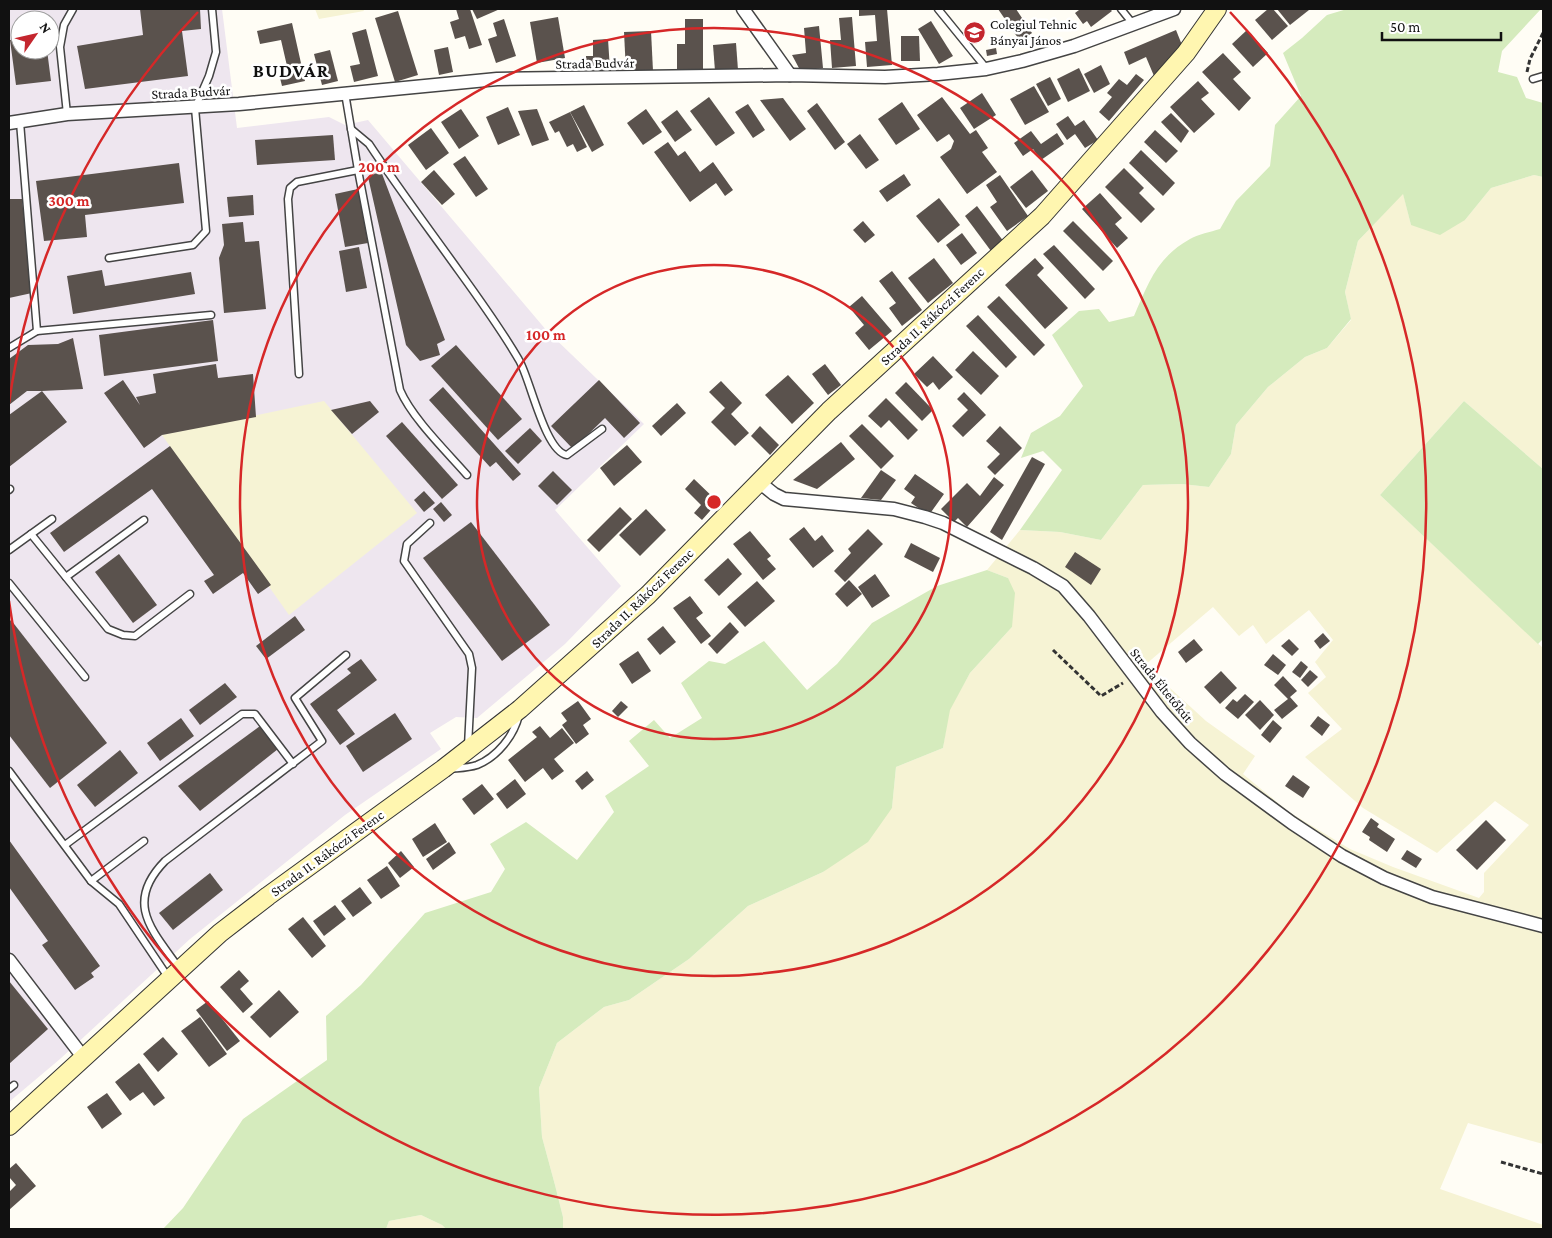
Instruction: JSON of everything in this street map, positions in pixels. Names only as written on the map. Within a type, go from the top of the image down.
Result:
[{"type":"main road","name":"Strada II. Rákóczi Ferenc","points":[[9,1126],[220,933],[443,769],[520,709],[648,595],[829,411],[1042,216],[1186,53],[1217,9]]},
{"type":"street","points":[[743,9],[790,75]]},
{"type":"street","name":"Strada Budvár","points":[[14,122],[67,114],[195,108],[497,79],[790,75],[885,77],[986,69],[1074,46],[1174,9]]},
{"type":"street","name":"Strada Éltetőkút","points":[[759,482],[784,499],[894,509],[925,517],[943,523],[1033,568],[1063,586],[1089,616],[1162,712],[1190,743],[1226,774],[1292,823],[1342,856],[1384,878],[1432,896],[1543,926]]},
{"type":"street","points":[[9,960],[83,1057]]},
{"type":"lane","points":[[67,114],[60,47],[64,25],[74,9]]},
{"type":"lane","points":[[109,258],[193,245],[206,232],[195,108],[216,52],[212,9]]},
{"type":"lane","points":[[938,9],[986,69]]},
{"type":"lane","points":[[1121,9],[1133,24]]},
{"type":"lane","points":[[1533,78],[1543,76]]},
{"type":"lane","points":[[345,93],[400,390],[413,413],[467,476]]},
{"type":"lane","points":[[14,122],[37,332]]},
{"type":"lane","points":[[351,129],[369,144],[499,326],[520,362],[543,424],[557,450],[567,455],[602,429]]},
{"type":"lane","points":[[299,374],[288,198],[290,188],[297,182],[358,170]]},
{"type":"lane","points":[[9,348],[37,332],[211,315]]},
{"type":"lane","points":[[9,550],[52,519]]},
{"type":"lane","points":[[66,577],[144,520]]},
{"type":"lane","points":[[430,523],[407,544],[404,561],[468,654],[472,668],[468,750]]},
{"type":"lane","points":[[31,534],[108,629],[135,636],[190,594]]},
{"type":"lane","points":[[9,583],[85,677]]},
{"type":"lane","points":[[174,974],[145,913],[145,894],[148,882],[166,861],[322,742],[295,698],[346,655]]},
{"type":"lane","points":[[443,769],[466,768],[487,759],[510,737],[516,725],[520,709]]},
{"type":"lane","points":[[65,845],[242,714],[256,714],[293,764]]},
{"type":"lane","points":[[9,771],[91,881],[119,904],[174,974]]},
{"type":"lane","points":[[91,881],[144,841]]},
{"type":"path","points":[[1533,78],[1528,77],[1527,74],[1530,59],[1543,32]]},
{"type":"path","points":[[1054,650],[1102,696],[1135,676]]},
{"type":"path","points":[[1502,1162],[1543,1174]]},
{"type":"shaded area","points":[[9,9],[222,9],[237,128],[329,117],[345,125],[368,120],[547,331],[644,424],[555,510],[621,586],[565,644],[477,718],[456,717],[430,733],[441,749],[345,815],[190,939],[60,1059],[9,1102]]},
{"type":"shaded area","points":[[315,9],[363,9],[364,11],[319,19]]},
{"type":"shaded area","points":[[1534,175],[1543,177],[1543,469],[1464,401],[1380,495],[1543,648],[1543,1144],[1468,1123],[1440,1189],[1543,1225],[1543,1229],[563,1229],[563,1217],[542,1137],[539,1088],[557,1043],[604,1007],[629,1000],[689,959],[748,906],[823,872],[892,808],[896,767],[943,748],[949,710],[970,673],[1012,627],[1008,578],[987,570],[1020,530],[1060,532],[1101,540],[1143,485],[1182,484],[1209,487],[1231,454],[1236,425],[1268,387],[1305,357],[1327,348],[1351,320],[1345,292],[1358,241],[1403,193],[1411,225],[1465,220],[1491,188]],"holes":[[[1213,607],[1239,636],[1253,625],[1266,644],[1309,610],[1333,640],[1315,662],[1326,677],[1308,693],[1342,729],[1305,757],[1363,808],[1437,853],[1495,801],[1529,825],[1484,873],[1484,892],[1479,898],[1393,867],[1350,849],[1289,812],[1243,774],[1255,756],[1206,721],[1145,665]]]},
{"type":"shaded area","points":[[324,401],[417,513],[289,615],[162,435]]},
{"type":"shaded area","points":[[421,1215],[442,1225],[446,1229],[386,1229],[389,1221]]},
{"type":"green space","points":[[1347,9],[1541,9],[1502,51],[1498,72],[1517,77],[1526,98],[1543,103],[1543,177],[1534,175],[1491,188],[1465,220],[1440,235],[1411,225],[1403,194],[1358,241],[1345,292],[1351,319],[1327,348],[1305,357],[1268,387],[1236,425],[1231,454],[1209,487],[1182,484],[1143,485],[1101,540],[1060,532],[1020,530],[1062,470],[1043,451],[1021,458],[1031,433],[1060,416],[1083,386],[1052,335],[1079,311],[1099,309],[1109,322],[1134,316],[1149,282],[1169,254],[1193,237],[1220,229],[1236,201],[1270,166],[1275,125],[1301,96],[1283,53],[1327,15]]},
{"type":"green space","points":[[1464,401],[1543,469],[1543,639],[1538,644],[1380,495]]},
{"type":"green space","points":[[987,570],[1008,578],[1015,593],[1012,627],[970,673],[950,710],[943,748],[896,767],[892,808],[868,842],[823,872],[748,906],[689,959],[629,1000],[604,1007],[557,1043],[539,1088],[542,1137],[563,1217],[563,1229],[446,1229],[442,1225],[421,1215],[389,1221],[386,1229],[163,1229],[183,1208],[243,1119],[327,1060],[326,1016],[361,985],[425,913],[491,892],[505,869],[490,844],[526,822],[577,860],[614,812],[605,796],[649,766],[629,741],[654,720],[670,738],[702,718],[681,683],[709,661],[725,664],[764,641],[807,690],[837,664],[872,623],[937,586]]},
{"type":"building","points":[[140,9],[200,9],[201,29],[182,31],[188,76],[85,89],[77,46],[143,35]]},
{"type":"building","points":[[456,9],[470,9],[482,45],[469,49],[465,36],[455,39],[450,22],[459,19]]},
{"type":"building","points":[[472,9],[500,9],[477,19]]},
{"type":"building","points":[[859,9],[887,9],[892,65],[867,67],[865,42],[877,41],[875,15],[859,16]]},
{"type":"building","points":[[998,9],[1016,9],[1032,33],[1020,41]]},
{"type":"building","points":[[1079,9],[1110,9],[1112,11],[1091,27],[1087,21],[1083,24],[1075,13]]},
{"type":"building","points":[[1268,9],[1273,9],[1288,26],[1272,40],[1255,20]]},
{"type":"building","points":[[1277,9],[1308,9],[1309,10],[1290,25]]},
{"type":"building","points":[[398,11],[418,75],[395,82],[375,18]]},
{"type":"building","points":[[558,17],[565,58],[537,63],[530,22]]},
{"type":"building","points":[[852,17],[856,66],[832,68],[830,40],[841,40],[839,18]]},
{"type":"building","points":[[504,19],[516,56],[496,63],[488,39],[497,36],[493,23]]},
{"type":"building","points":[[685,19],[703,19],[703,69],[677,69],[677,44],[685,44]]},
{"type":"building","points":[[931,21],[953,56],[939,64],[918,29]]},
{"type":"building","points":[[292,23],[305,81],[282,86],[280,78],[287,66],[281,40],[260,44],[257,31]]},
{"type":"building","points":[[819,26],[823,68],[800,70],[792,55],[806,53],[804,28]]},
{"type":"building","points":[[366,29],[378,76],[354,82],[350,66],[360,64],[352,33]]},
{"type":"building","points":[[1176,30],[1182,45],[1154,76],[1146,57],[1129,65],[1124,52]]},
{"type":"building","points":[[1247,30],[1268,53],[1253,67],[1232,44]]},
{"type":"building","points":[[651,31],[653,71],[626,72],[624,32]]},
{"type":"building","points":[[901,36],[919,36],[920,61],[901,61]]},
{"type":"building","points":[[608,39],[610,70],[586,71],[586,56],[593,56],[593,40]]},
{"type":"building","points":[[736,43],[738,70],[715,71],[713,45]]},
{"type":"building","points":[[448,47],[453,72],[439,75],[434,50]]},
{"type":"building","points":[[996,48],[997,54],[987,56],[986,50]]},
{"type":"building","points":[[330,50],[338,81],[322,85],[314,54]]},
{"type":"building","points":[[1223,53],[1241,72],[1233,79],[1251,98],[1239,111],[1202,72]]},
{"type":"building","points":[[13,60],[48,60],[51,81],[16,85]]},
{"type":"building","points":[[1101,65],[1110,84],[1094,93],[1084,74]]},
{"type":"building","points":[[1079,68],[1090,91],[1068,102],[1057,79]]},
{"type":"building","points":[[1136,74],[1144,80],[1109,121],[1099,112],[1112,97],[1107,93],[1119,79],[1127,85]]},
{"type":"building","points":[[1050,77],[1061,99],[1048,106],[1036,84]]},
{"type":"building","points":[[1198,81],[1209,93],[1201,99],[1215,114],[1194,133],[1170,107]]},
{"type":"building","points":[[1034,86],[1049,112],[1025,125],[1010,99]]},
{"type":"building","points":[[982,93],[996,115],[974,129],[960,108]]},
{"type":"building","points":[[709,97],[735,133],[716,146],[690,111]]},
{"type":"building","points":[[942,97],[970,134],[976,130],[988,148],[982,152],[997,172],[967,194],[940,157],[951,149],[954,141],[949,134],[937,142],[917,115]]},
{"type":"building","points":[[783,98],[806,129],[790,141],[760,100]]},
{"type":"building","points":[[902,102],[920,129],[896,145],[878,119]]},
{"type":"building","points":[[817,103],[845,142],[835,150],[807,111]]},
{"type":"building","points":[[748,104],[765,130],[753,138],[735,112]]},
{"type":"building","points":[[584,105],[604,145],[592,152],[570,112]]},
{"type":"building","points":[[508,107],[520,135],[498,145],[486,117]]},
{"type":"building","points":[[461,109],[479,136],[459,149],[441,122]]},
{"type":"building","points":[[537,109],[549,140],[532,146],[518,111]]},
{"type":"building","points":[[646,109],[662,132],[643,145],[627,123]]},
{"type":"building","points":[[677,110],[692,130],[675,142],[661,122]]},
{"type":"building","points":[[570,112],[587,147],[577,152],[573,144],[567,147],[559,131],[555,133],[549,122]]},
{"type":"building","points":[[1171,113],[1189,131],[1181,143],[1161,122]]},
{"type":"building","points":[[1068,116],[1075,126],[1084,120],[1098,140],[1085,148],[1075,134],[1067,140],[1056,124]]},
{"type":"building","points":[[431,128],[449,153],[426,170],[408,145]]},
{"type":"building","points":[[1155,130],[1178,151],[1166,163],[1144,142]]},
{"type":"building","points":[[1031,131],[1041,144],[1057,133],[1064,144],[1041,160],[1033,149],[1023,156],[1014,143]]},
{"type":"building","points":[[860,134],[879,160],[866,169],[847,144]]},
{"type":"building","points":[[333,135],[335,160],[257,165],[255,140]]},
{"type":"building","points":[[668,142],[678,156],[685,151],[700,172],[713,162],[733,190],[725,196],[716,183],[690,202],[654,152]]},
{"type":"building","points":[[1141,150],[1175,183],[1163,196],[1129,163]]},
{"type":"building","points":[[465,156],[488,189],[476,197],[453,164]]},
{"type":"building","points":[[179,163],[184,203],[85,215],[87,237],[44,241],[36,181]]},
{"type":"building","points":[[1124,168],[1144,188],[1139,193],[1155,209],[1141,223],[1105,187]]},
{"type":"building","points":[[434,170],[455,194],[442,205],[421,182]]},
{"type":"building","points":[[1032,170],[1048,191],[1026,208],[1010,187]]},
{"type":"building","points":[[381,171],[445,340],[437,344],[440,355],[420,361],[406,345],[368,177]]},
{"type":"building","points":[[904,174],[911,185],[887,202],[879,191]]},
{"type":"building","points":[[1000,175],[1028,216],[1007,231],[990,207],[997,202],[986,185]]},
{"type":"building","points":[[358,189],[368,243],[345,247],[335,194]]},
{"type":"building","points":[[1100,193],[1122,218],[1115,224],[1128,238],[1117,248],[1082,209]]},
{"type":"building","points":[[253,195],[254,215],[229,217],[227,197]]},
{"type":"building","points":[[939,198],[960,225],[938,243],[916,216]]},
{"type":"building","points":[[9,199],[22,199],[32,293],[9,298]]},
{"type":"building","points":[[977,206],[1004,242],[991,251],[965,216]]},
{"type":"building","points":[[863,221],[875,235],[865,243],[853,230]]},
{"type":"building","points":[[1073,221],[1113,261],[1103,271],[1063,231]]},
{"type":"building","points":[[243,222],[245,242],[259,241],[266,309],[224,313],[219,258],[224,245],[222,224]]},
{"type":"building","points":[[962,233],[977,253],[961,265],[946,245]]},
{"type":"building","points":[[1054,245],[1095,289],[1085,299],[1043,254]]},
{"type":"building","points":[[359,247],[367,288],[346,292],[339,251]]},
{"type":"building","points":[[934,258],[953,283],[928,303],[908,278]]},
{"type":"building","points":[[1035,258],[1044,268],[1037,275],[1068,308],[1045,329],[1005,285]]},
{"type":"building","points":[[102,270],[105,286],[191,272],[195,294],[73,314],[67,276]]},
{"type":"building","points":[[892,271],[922,310],[902,326],[889,308],[896,303],[879,281]]},
{"type":"building","points":[[862,296],[892,331],[869,350],[855,333],[864,325],[849,307]]},
{"type":"building","points":[[999,296],[1045,345],[1034,356],[987,307]]},
{"type":"building","points":[[978,315],[1017,357],[1006,368],[966,326]]},
{"type":"building","points":[[213,320],[218,361],[104,376],[99,335]]},
{"type":"building","points":[[73,338],[83,389],[27,391],[9,405],[9,359],[28,345],[58,344]]},
{"type":"building","points":[[456,345],[522,419],[498,440],[431,366]]},
{"type":"building","points":[[973,351],[999,376],[981,395],[955,370]]},
{"type":"building","points":[[933,356],[953,377],[939,390],[933,382],[927,387],[914,374]]},
{"type":"building","points":[[216,364],[218,378],[253,374],[256,417],[162,435],[144,448],[104,393],[123,380],[140,405],[136,397],[156,393],[153,374]]},
{"type":"building","points":[[825,364],[841,385],[828,395],[812,374]]},
{"type":"building","points":[[788,375],[814,403],[792,424],[765,395]]},
{"type":"building","points":[[599,380],[640,423],[624,438],[605,418],[573,449],[551,426]]},
{"type":"building","points":[[721,381],[742,403],[731,414],[749,433],[735,446],[711,422],[725,408],[709,392]]},
{"type":"building","points":[[906,382],[933,410],[922,421],[895,393]]},
{"type":"building","points":[[443,387],[521,474],[513,481],[496,462],[490,467],[429,400]]},
{"type":"building","points":[[42,391],[67,422],[9,467],[9,415]]},
{"type":"building","points":[[964,392],[986,415],[963,437],[952,426],[968,410],[957,399]]},
{"type":"building","points":[[886,398],[918,430],[908,440],[889,420],[881,428],[868,416]]},
{"type":"building","points":[[370,401],[379,412],[352,434],[331,410]]},
{"type":"building","points":[[677,403],[686,413],[661,436],[652,426]]},
{"type":"building","points":[[402,422],[458,485],[442,499],[386,436]]},
{"type":"building","points":[[862,424],[894,456],[881,469],[849,436]]},
{"type":"building","points":[[760,426],[779,445],[770,455],[751,436]]},
{"type":"building","points":[[1000,426],[1022,448],[995,475],[987,467],[1000,454],[986,441]]},
{"type":"building","points":[[530,428],[542,441],[518,464],[505,451]]},
{"type":"building","points":[[841,442],[855,459],[817,489],[793,480]]},
{"type":"building","points":[[627,445],[642,462],[614,486],[600,468]]},
{"type":"building","points":[[170,446],[271,585],[258,594],[243,573],[213,594],[204,581],[214,575],[152,489],[64,552],[50,533]]},
{"type":"building","points":[[1032,457],[1045,464],[1002,540],[990,532]]},
{"type":"building","points":[[881,470],[896,480],[881,500],[861,498]]},
{"type":"building","points":[[553,471],[572,490],[557,505],[538,486]]},
{"type":"building","points":[[915,474],[944,494],[929,515],[911,503],[915,497],[904,489]]},
{"type":"building","points":[[994,477],[1004,485],[967,527],[958,518],[954,522],[941,509],[967,483],[980,496]]},
{"type":"building","points":[[694,479],[718,502],[702,520],[694,513],[701,505],[685,489]]},
{"type":"building","points":[[424,491],[435,503],[424,512],[414,500]]},
{"type":"building","points":[[441,502],[452,515],[444,522],[433,509]]},
{"type":"building","points":[[620,507],[632,519],[599,552],[587,540]]},
{"type":"building","points":[[646,509],[666,530],[640,556],[619,535]]},
{"type":"building","points":[[471,522],[550,625],[502,661],[423,558]]},
{"type":"building","points":[[804,527],[815,541],[822,535],[834,551],[813,568],[789,539]]},
{"type":"building","points":[[868,529],[883,544],[845,582],[834,571],[851,553],[848,549]]},
{"type":"building","points":[[750,531],[771,556],[767,559],[776,569],[763,580],[733,544]]},
{"type":"building","points":[[911,543],[940,558],[933,572],[904,557]]},
{"type":"building","points":[[1075,552],[1101,569],[1091,585],[1065,567]]},
{"type":"building","points":[[119,554],[157,605],[133,623],[95,572]]},
{"type":"building","points":[[728,558],[742,574],[719,596],[704,580]]},
{"type":"building","points":[[875,574],[890,596],[872,608],[858,587]]},
{"type":"building","points":[[849,580],[862,594],[847,607],[835,594]]},
{"type":"building","points":[[757,581],[775,601],[745,627],[727,607]]},
{"type":"building","points":[[690,596],[703,613],[696,618],[711,636],[701,644],[673,608]]},
{"type":"building","points":[[295,616],[305,630],[266,659],[256,646]]},
{"type":"building","points":[[11,620],[107,743],[50,788],[9,735],[9,622]]},
{"type":"building","points":[[730,622],[739,632],[717,654],[708,644]]},
{"type":"building","points":[[663,626],[676,642],[660,655],[647,639]]},
{"type":"building","points":[[1323,633],[1330,641],[1320,649],[1314,641]]},
{"type":"building","points":[[1194,639],[1203,650],[1186,663],[1178,652]]},
{"type":"building","points":[[1289,639],[1299,649],[1292,656],[1281,646]]},
{"type":"building","points":[[638,651],[651,671],[632,684],[619,664]]},
{"type":"building","points":[[1273,654],[1286,665],[1278,675],[1264,665]]},
{"type":"building","points":[[361,659],[377,680],[337,710],[355,734],[340,745],[310,704],[351,673],[347,669]]},
{"type":"building","points":[[1301,661],[1308,667],[1300,678],[1292,672]]},
{"type":"building","points":[[1310,670],[1318,677],[1308,687],[1301,680]]},
{"type":"building","points":[[1221,671],[1237,688],[1220,704],[1204,687]]},
{"type":"building","points":[[1283,676],[1297,691],[1290,697],[1298,706],[1282,719],[1274,710],[1288,699],[1274,685]]},
{"type":"building","points":[[225,683],[237,697],[200,725],[189,710]]},
{"type":"building","points":[[1245,694],[1254,702],[1238,719],[1225,708],[1233,699],[1237,702]]},
{"type":"building","points":[[1260,700],[1274,715],[1260,730],[1245,715]]},
{"type":"building","points":[[578,701],[591,719],[583,725],[589,734],[576,744],[562,725],[567,721],[561,713]]},
{"type":"building","points":[[621,701],[628,707],[618,717],[612,711]]},
{"type":"building","points":[[395,713],[412,739],[363,772],[346,746]]},
{"type":"building","points":[[1318,716],[1330,725],[1322,736],[1310,726]]},
{"type":"building","points":[[181,718],[194,736],[160,761],[147,743]]},
{"type":"building","points":[[1273,720],[1282,728],[1270,743],[1261,735]]},
{"type":"building","points":[[260,726],[278,749],[200,811],[178,786]]},
{"type":"building","points":[[540,726],[550,738],[562,728],[574,743],[554,759],[564,771],[552,780],[543,768],[525,782],[508,760],[537,737],[532,732]]},
{"type":"building","points":[[120,750],[138,773],[95,807],[77,785]]},
{"type":"building","points":[[587,771],[594,780],[582,790],[575,781]]},
{"type":"building","points":[[1293,775],[1310,787],[1303,798],[1285,786]]},
{"type":"building","points":[[515,779],[526,794],[507,809],[496,794]]},
{"type":"building","points":[[482,784],[494,799],[474,815],[462,799]]},
{"type":"building","points":[[1371,818],[1379,824],[1377,827],[1395,839],[1387,852],[1369,840],[1370,837],[1362,832]]},
{"type":"building","points":[[1486,820],[1506,840],[1477,870],[1456,850]]},
{"type":"building","points":[[435,823],[447,842],[423,857],[412,839]]},
{"type":"building","points":[[9,840],[100,966],[91,973],[94,977],[75,990],[42,945],[48,941],[9,887]]},
{"type":"building","points":[[449,842],[456,853],[433,870],[426,859]]},
{"type":"building","points":[[1407,850],[1422,859],[1416,868],[1401,859]]},
{"type":"building","points":[[401,851],[414,867],[400,878],[388,863]]},
{"type":"building","points":[[387,866],[400,886],[381,899],[367,880]]},
{"type":"building","points":[[210,873],[223,890],[173,930],[159,913]]},
{"type":"building","points":[[360,887],[372,903],[353,917],[341,901]]},
{"type":"building","points":[[335,905],[346,919],[324,936],[313,921]]},
{"type":"building","points":[[303,917],[326,946],[312,958],[288,929]]},
{"type":"building","points":[[239,970],[249,981],[240,989],[253,1004],[243,1013],[220,987]]},
{"type":"building","points":[[9,981],[48,1029],[9,1064]]},
{"type":"building","points":[[279,990],[299,1012],[270,1038],[250,1017]]},
{"type":"building","points":[[208,1001],[240,1041],[227,1051],[196,1010]]},
{"type":"building","points":[[200,1017],[227,1054],[209,1067],[181,1031]]},
{"type":"building","points":[[163,1037],[178,1054],[158,1072],[143,1054]]},
{"type":"building","points":[[139,1063],[165,1098],[154,1106],[143,1092],[130,1101],[115,1082]]},
{"type":"building","points":[[107,1093],[122,1114],[102,1129],[87,1107]]},
{"type":"building","points":[[16,1163],[36,1186],[9,1210],[9,1192],[16,1185],[9,1177],[9,1169]]},
{"type":"place","name":"Colegiul Tehnic Bányai János","points":[[974,32]]},
{"type":"district","name":"BUDVÁR","points":[[291,70]]}]
